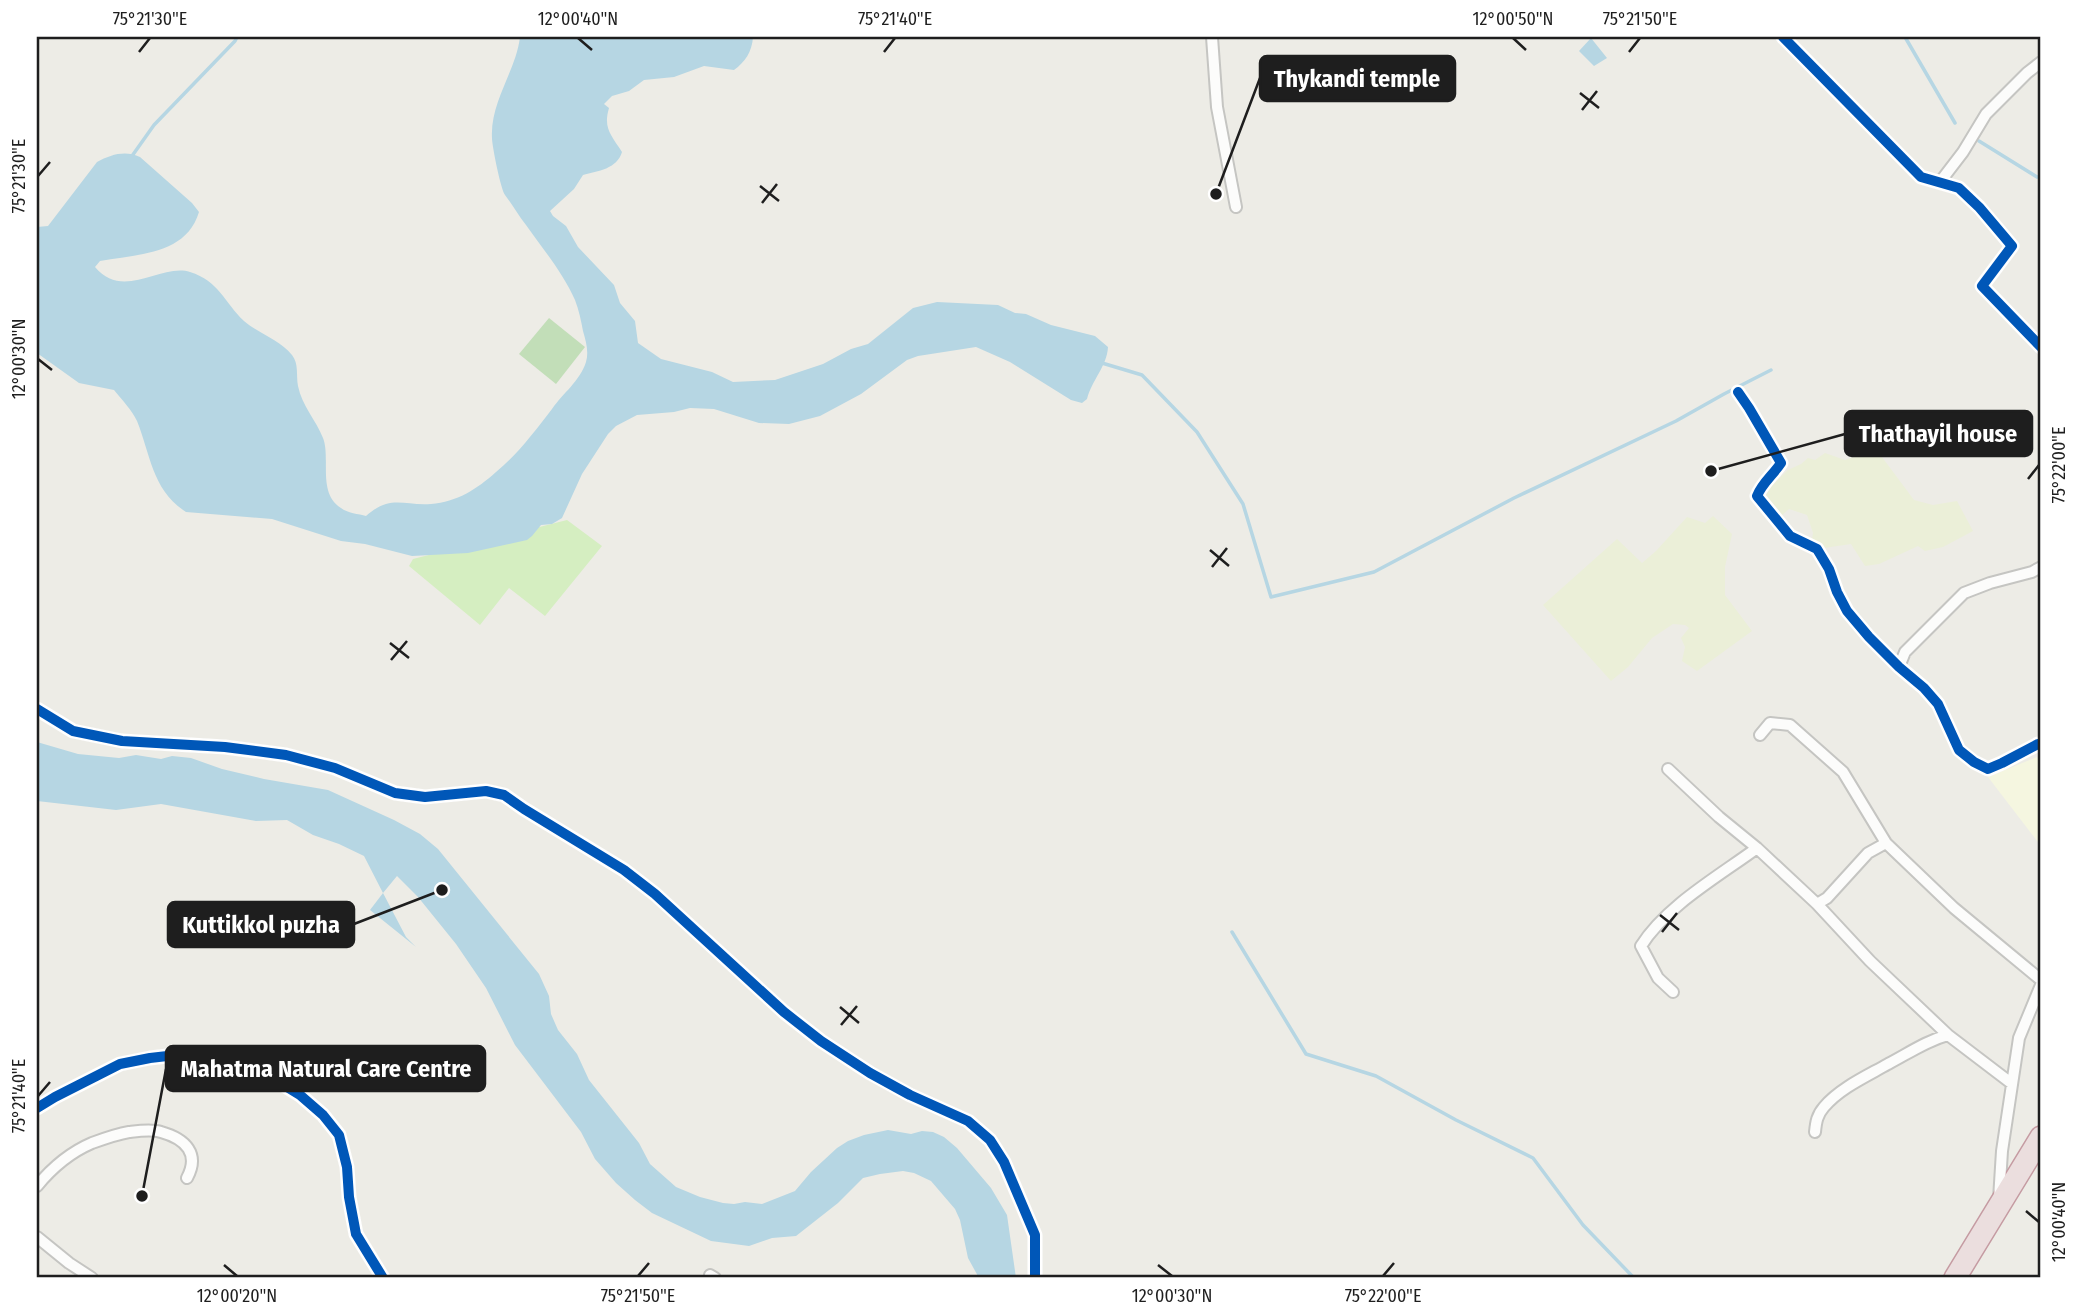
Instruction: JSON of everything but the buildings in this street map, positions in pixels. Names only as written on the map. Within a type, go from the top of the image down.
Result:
[{"type":"highway","points":[[1955,1278],[2041,1137]]},
{"type":"street","points":[[1212,37],[1217,107],[1237,207]]},
{"type":"street","points":[[1783,37],[1921,177],[1959,188],[2012,246],[1982,286],[2041,347]]},
{"type":"street","points":[[1940,182],[1963,152],[1986,114],[2041,62]]},
{"type":"street","points":[[1738,392],[1782,464],[1761,486],[1757,496],[1790,536],[1817,549],[1847,611],[1938,704],[1959,750],[1988,769],[2040,745]]},
{"type":"street","points":[[1899,667],[1905,652],[1964,593],[2041,567]]},
{"type":"street","points":[[37,709],[74,732],[122,741],[225,747],[286,755],[335,768],[395,793],[425,797],[486,791],[504,795],[624,870],[655,894],[784,1012],[821,1041],[910,1095],[968,1121],[990,1140],[1004,1162],[1035,1235],[1035,1278]]},
{"type":"street","points":[[1760,735],[1770,723],[1790,725],[1843,772],[1886,843],[1954,908],[2041,980]]},
{"type":"street","points":[[1668,769],[1816,904],[1870,961],[1948,1035],[2011,1083]]},
{"type":"street","points":[[1816,904],[1827,898],[1868,853],[1886,843]]},
{"type":"street","points":[[1673,992],[1658,978],[1641,946],[1649,932],[1713,879],[1757,848]]},
{"type":"street","points":[[1999,1205],[2002,1151],[2019,1038],[2041,985]]},
{"type":"street","points":[[1815,1132],[1816,1118],[1838,1095],[1924,1043],[1948,1035]]},
{"type":"street","points":[[37,1108],[120,1064],[150,1058],[177,1055],[227,1062],[269,1076],[300,1095],[323,1115],[339,1135],[347,1167],[356,1234],[383,1278]]},
{"type":"street","points":[[37,1186],[47,1174],[70,1156],[90,1144],[127,1132],[160,1131],[183,1142],[193,1155],[193,1167],[187,1178]]},
{"type":"street","points":[[37,1237],[92,1278]]},
{"type":"shaded area","points":[[1876,449],[1914,500],[1933,505],[1957,501],[1973,531],[1943,547],[1925,551],[1918,546],[1879,564],[1865,566],[1851,544],[1824,548],[1812,539],[1813,533],[1807,515],[1789,509],[1780,517],[1764,493],[1788,470],[1808,458],[1815,460],[1825,453],[1845,460]]},
{"type":"shaded area","points":[[1713,516],[1732,534],[1725,567],[1725,595],[1752,631],[1697,671],[1682,661],[1685,647],[1681,638],[1689,628],[1673,624],[1652,638],[1628,667],[1611,681],[1543,605],[1617,539],[1642,563],[1687,517],[1705,523]]},
{"type":"shaded area","points":[[2037,757],[2041,763],[2041,846],[1988,777]]},
{"type":"green space","points":[[549,318],[585,347],[556,384],[519,354]]},
{"type":"green space","points":[[567,520],[602,546],[545,616],[509,588],[480,625],[409,566],[413,559]]},
{"type":"water","points":[[520,37],[753,37],[747,56],[734,70],[704,66],[674,77],[644,80],[629,91],[612,96],[604,104],[609,108],[609,131],[622,152],[620,158],[606,168],[583,175],[574,189],[550,211],[566,226],[578,247],[614,285],[620,303],[635,321],[638,343],[661,359],[712,372],[733,382],[775,380],[823,364],[851,349],[868,344],[913,308],[937,302],[998,305],[1051,325],[1095,336],[1108,347],[1087,399],[1082,403],[1071,400],[1010,362],[976,347],[907,360],[861,394],[820,416],[789,424],[759,423],[714,409],[690,408],[637,415],[616,426],[608,434],[582,474],[562,518],[552,524],[541,525],[527,540],[468,553],[412,556],[341,541],[272,519],[186,512],[159,483],[137,421],[114,390],[79,383],[37,353],[37,227],[48,226],[97,162],[119,154],[140,157],[199,212],[193,226],[172,245],[145,254],[100,261],[95,267],[106,277],[118,281],[179,271],[200,276],[215,286],[244,321],[287,350],[296,362],[298,386],[303,400],[323,438],[329,494],[344,510],[366,516],[390,503],[431,504],[458,497],[489,478],[519,450],[576,381],[587,358],[575,300],[559,271],[505,195],[497,168],[492,125]]},
{"type":"water","points":[[1591,38],[1607,58],[1594,66],[1579,51]]},
{"type":"water","points":[[37,742],[78,754],[119,758],[136,755],[161,759],[172,756],[191,758],[264,779],[328,790],[420,834],[438,849],[539,974],[549,996],[551,1014],[558,1030],[577,1054],[589,1080],[639,1143],[650,1164],[676,1187],[723,1203],[762,1204],[795,1191],[811,1172],[848,1141],[888,1130],[911,1134],[933,1132],[957,1148],[991,1188],[1007,1215],[1016,1278],[979,1278],[968,1258],[955,1209],[931,1181],[903,1171],[863,1178],[838,1203],[796,1236],[772,1238],[749,1246],[711,1241],[652,1213],[616,1183],[595,1159],[581,1132],[515,1045],[486,988],[456,944],[397,876],[383,893],[364,856],[313,835],[287,820],[256,821],[161,804],[116,810],[37,801]]},
{"type":"water","points":[[383,893],[406,937],[416,947],[370,910]]},
{"type":"waterway","points":[[132,156],[154,125],[237,37]]},
{"type":"waterway","points":[[1905,37],[1955,123]]},
{"type":"waterway","points":[[1979,141],[2041,177]]},
{"type":"waterway","points":[[1102,363],[1142,375],[1197,432],[1243,504],[1271,597],[1374,572],[1514,498],[1676,421],[1771,370]]},
{"type":"waterway","points":[[1232,932],[1306,1054],[1376,1076],[1533,1158],[1583,1225],[1634,1278]]},
{"type":"cycle path","points":[[1783,37],[1921,177],[1959,188],[2012,246],[1982,286],[2041,347]]},
{"type":"cycle path","points":[[1738,392],[1781,463],[1757,496],[1790,536],[1817,549],[1847,611],[1869,637],[1938,704],[1959,750],[1988,769],[2038,744]]},
{"type":"cycle path","points":[[37,709],[73,731],[122,741],[225,747],[286,755],[335,768],[395,793],[425,797],[486,791],[504,795],[624,870],[655,894],[784,1012],[821,1041],[910,1095],[968,1121],[990,1140],[1004,1162],[1035,1235],[1035,1278]]},
{"type":"cycle path","points":[[37,1108],[120,1064],[150,1058],[176,1055],[237,1064],[269,1076],[300,1095],[323,1115],[339,1135],[347,1167],[356,1234],[383,1278]]},
{"type":"place","name":"Thykandi temple","points":[[1216,194]]},
{"type":"place","name":"Thathayil house","points":[[1711,471]]},
{"type":"place","name":"Kuttikkol puzha","points":[[442,890]]},
{"type":"place","name":"Mahatma Natural Care Centre","points":[[142,1196]]}]
